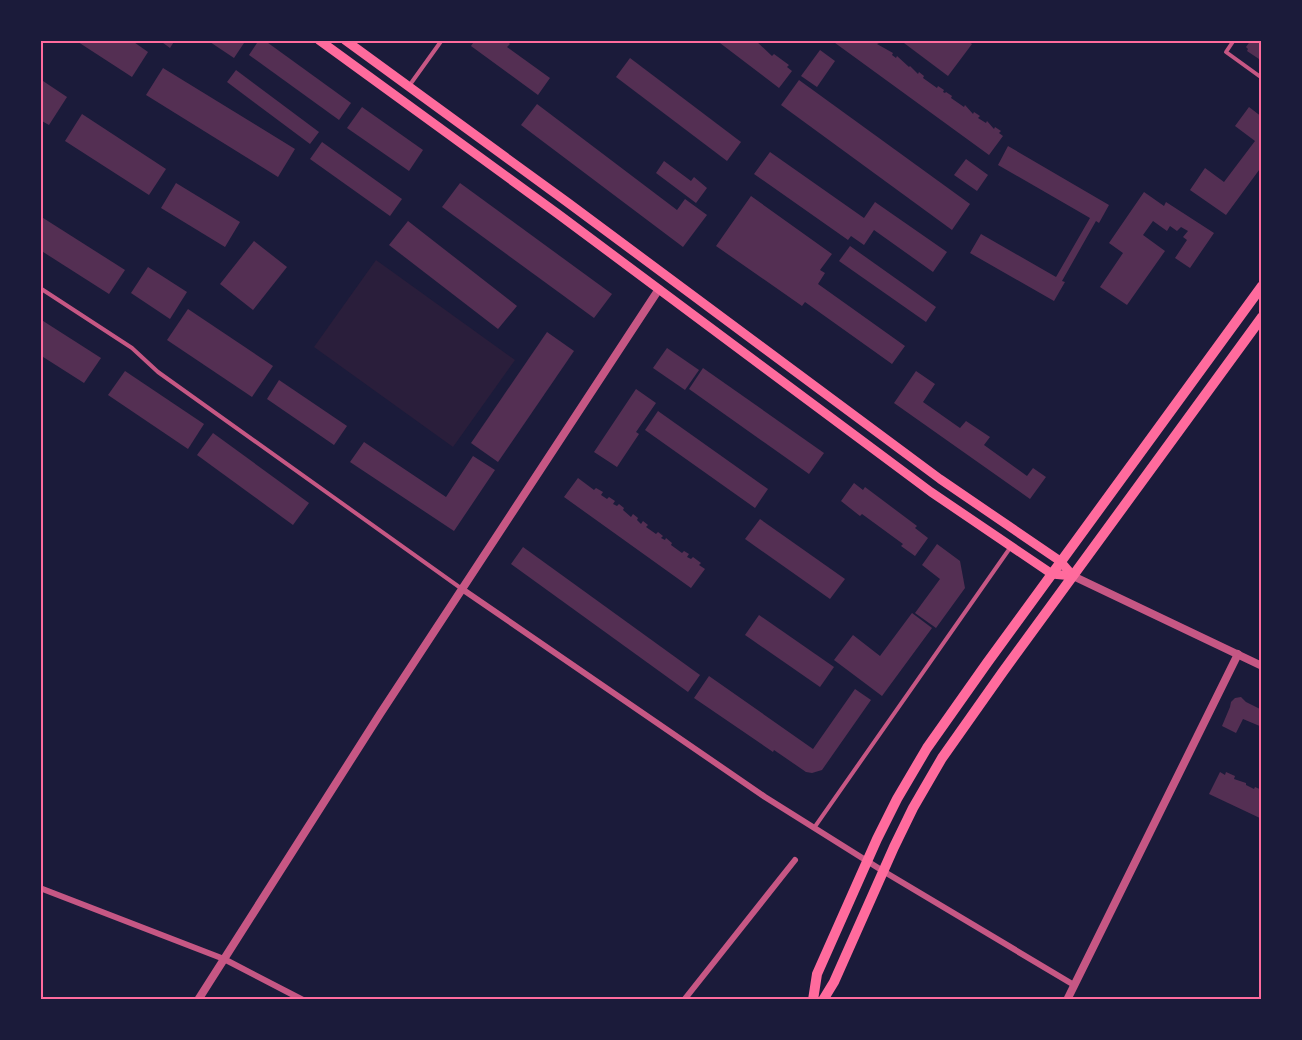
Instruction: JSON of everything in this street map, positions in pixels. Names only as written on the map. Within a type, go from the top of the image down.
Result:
[{"type":"main road","points":[[319,40],[931,492],[1052,574],[1073,576]]},
{"type":"main road","points":[[345,40],[940,479],[1060,561],[1073,576]]},
{"type":"main road","points":[[813,999],[817,974],[867,862],[897,799],[927,748],[1060,561],[1262,285]]},
{"type":"main road","points":[[823,999],[834,982],[913,808],[942,758],[1262,317]]},
{"type":"street","points":[[198,999],[462,589],[659,289]]},
{"type":"street","points":[[1073,576],[1262,666]]},
{"type":"street","points":[[462,589],[765,797],[883,872],[1074,985]]},
{"type":"street","points":[[1067,999],[1238,654]]},
{"type":"street","points":[[684,999],[795,860]]},
{"type":"street","points":[[40,888],[224,959],[303,999]]},
{"type":"lane","points":[[408,86],[442,40]]},
{"type":"lane","points":[[1234,40],[1226,52],[1262,78]]},
{"type":"lane","points":[[40,288],[132,348],[158,372],[462,589]]},
{"type":"lane","points":[[814,828],[1011,548]]},
{"type":"shaded area","points":[[376,260],[515,360],[453,447],[314,347]]},
{"type":"building","points":[[75,40],[131,40],[148,52],[132,77]]},
{"type":"building","points":[[159,40],[175,40],[170,48]]},
{"type":"building","points":[[207,40],[246,40],[234,58]]},
{"type":"building","points":[[259,40],[264,40],[351,103],[339,120],[249,55]]},
{"type":"building","points":[[475,40],[506,40],[510,44],[507,47],[550,78],[538,95],[471,46]]},
{"type":"building","points":[[716,40],[755,40],[772,56],[774,54],[789,65],[787,67],[792,71],[779,88]]},
{"type":"building","points":[[831,40],[876,40],[879,43],[877,44],[893,53],[892,55],[896,58],[897,56],[918,74],[919,72],[924,76],[923,78],[944,90],[943,92],[952,96],[951,98],[964,107],[965,105],[973,114],[974,112],[980,116],[978,118],[986,123],[987,121],[994,129],[995,127],[1001,131],[999,133],[1003,136],[989,155]]},
{"type":"building","points":[[900,40],[967,40],[972,44],[948,76]]},
{"type":"building","points":[[1251,40],[1262,40],[1262,61],[1247,51],[1246,47]]},
{"type":"building","points":[[820,50],[835,61],[817,87],[801,76]]},
{"type":"building","points":[[630,58],[741,142],[727,161],[616,77]]},
{"type":"building","points":[[163,68],[295,149],[278,177],[146,95]]},
{"type":"building","points":[[236,70],[319,132],[310,144],[227,82]]},
{"type":"building","points":[[40,79],[67,97],[49,125],[40,120]]},
{"type":"building","points":[[799,80],[970,204],[952,230],[781,105]]},
{"type":"building","points":[[537,104],[677,210],[685,199],[707,215],[683,247],[521,125]]},
{"type":"building","points":[[362,107],[423,150],[409,171],[347,128]]},
{"type":"building","points":[[1249,107],[1262,117],[1262,166],[1226,215],[1190,190],[1205,168],[1224,182],[1255,141],[1235,126]]},
{"type":"building","points":[[82,114],[166,169],[149,195],[65,141]]},
{"type":"building","points":[[322,142],[402,199],[390,216],[310,159]]},
{"type":"building","points":[[1008,146],[1109,205],[1099,223],[1096,221],[1062,281],[1065,282],[1054,301],[970,253],[981,234],[1056,277],[1090,218],[998,165]]},
{"type":"building","points":[[770,152],[864,218],[875,202],[947,252],[933,272],[874,230],[864,245],[851,236],[848,240],[754,174]]},
{"type":"building","points":[[966,159],[988,175],[977,191],[954,175]]},
{"type":"building","points":[[664,161],[691,181],[694,177],[707,188],[696,203],[656,173]]},
{"type":"building","points":[[176,183],[240,222],[225,247],[161,208]]},
{"type":"building","points":[[460,183],[612,294],[594,318],[442,207]]},
{"type":"building","points":[[1144,192],[1164,206],[1166,202],[1214,233],[1190,268],[1175,258],[1187,240],[1183,237],[1188,231],[1181,227],[1177,231],[1170,226],[1167,231],[1153,221],[1143,235],[1165,251],[1127,305],[1100,287],[1123,253],[1109,243]]},
{"type":"building","points":[[751,196],[832,254],[820,270],[825,273],[818,284],[905,346],[892,364],[805,302],[802,306],[716,246]]},
{"type":"building","points":[[40,216],[125,270],[109,294],[40,250]]},
{"type":"building","points":[[408,221],[517,306],[498,329],[389,245]]},
{"type":"building","points":[[254,241],[287,267],[253,310],[220,284]]},
{"type":"building","points":[[850,246],[936,307],[926,322],[839,261]]},
{"type":"building","points":[[148,267],[187,292],[170,319],[131,293]]},
{"type":"building","points":[[188,309],[273,366],[252,397],[167,340]]},
{"type":"building","points":[[40,319],[101,358],[84,383],[40,355]]},
{"type":"building","points":[[547,332],[574,351],[498,462],[471,443]]},
{"type":"building","points":[[667,348],[699,370],[685,390],[653,368]]},
{"type":"building","points":[[703,368],[824,453],[809,474],[689,389]]},
{"type":"building","points":[[125,371],[204,424],[188,449],[108,395]]},
{"type":"building","points":[[916,371],[935,384],[923,402],[960,428],[966,421],[990,437],[984,445],[1027,476],[1033,468],[1046,477],[1030,499],[894,403]]},
{"type":"building","points":[[279,380],[347,426],[334,445],[267,399]]},
{"type":"building","points":[[636,389],[656,403],[636,432],[639,434],[617,467],[594,452]]},
{"type":"building","points":[[658,411],[768,489],[755,508],[645,430]]},
{"type":"building","points":[[213,433],[309,503],[293,525],[197,455]]},
{"type":"building","points":[[364,442],[446,497],[473,456],[495,470],[454,531],[350,462]]},
{"type":"building","points":[[578,478],[594,490],[596,488],[603,492],[601,495],[615,501],[613,504],[617,506],[619,504],[631,517],[633,514],[641,524],[643,521],[648,525],[646,527],[656,534],[658,532],[663,536],[661,538],[665,540],[666,538],[682,553],[684,551],[689,554],[687,557],[691,559],[693,557],[701,563],[699,565],[705,569],[691,588],[564,497]]},
{"type":"building","points":[[854,483],[863,490],[865,487],[917,526],[915,528],[928,538],[915,556],[901,546],[903,544],[841,501]]},
{"type":"building","points":[[760,519],[845,579],[830,599],[745,539]]},
{"type":"building","points":[[937,544],[960,561],[965,588],[936,628],[915,613],[940,579],[922,565]]},
{"type":"building","points":[[523,547],[700,675],[688,692],[511,564]]},
{"type":"building","points":[[912,613],[932,628],[882,696],[834,660],[853,635],[880,656]]},
{"type":"building","points":[[759,615],[834,667],[820,687],[745,635]]},
{"type":"building","points":[[709,676],[813,749],[855,689],[871,700],[822,770],[812,773],[806,772],[774,750],[773,752],[694,698]]},
{"type":"building","points":[[1241,697],[1262,710],[1262,727],[1243,719],[1236,733],[1222,726],[1231,702]]},
{"type":"building","points":[[1220,772],[1225,775],[1226,772],[1235,776],[1234,779],[1254,789],[1255,787],[1262,790],[1262,819],[1209,794]]}]
